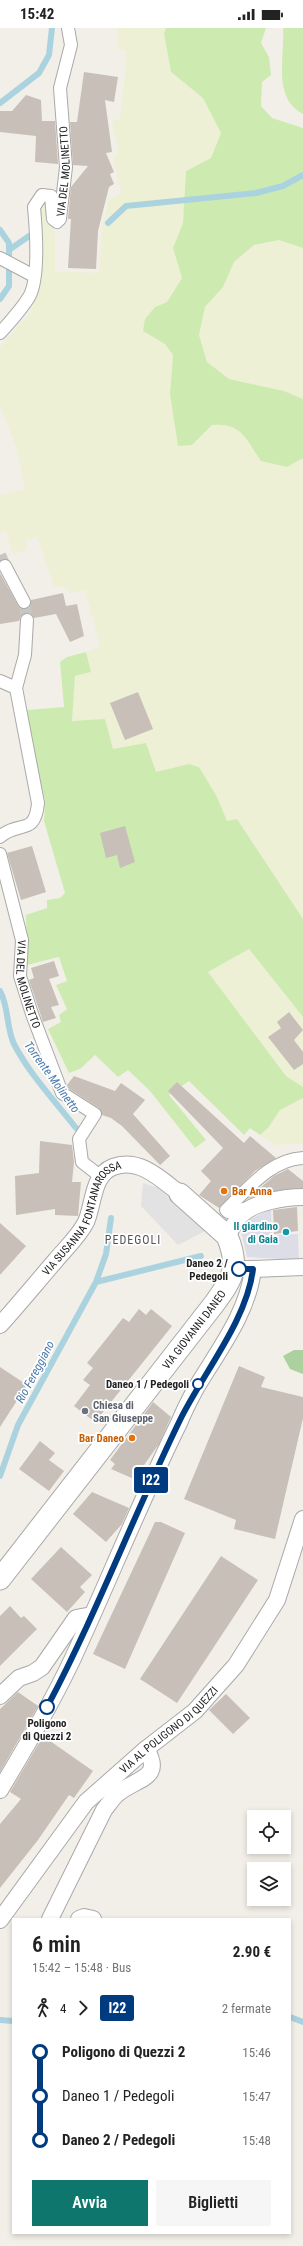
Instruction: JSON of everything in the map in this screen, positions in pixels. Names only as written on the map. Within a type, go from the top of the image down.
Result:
[{"type":"street","name":"VIA DEL MOLINETTO","points":[[0,333],[30,296],[34,276],[36,235],[34,207],[42,195],[51,196],[53,219],[57,222],[60,219],[66,167],[60,88],[71,45],[68,28]]},
{"type":"street","points":[[0,258],[34,276]]},
{"type":"street","points":[[5,566],[24,602]]},
{"type":"street","points":[[0,837],[6,832],[28,826],[34,822],[37,815],[38,803],[16,688],[25,655],[27,620]]},
{"type":"street","points":[[0,681],[16,688]]},
{"type":"street","name":"VIA DEL MOLINETTO","points":[[0,854],[22,940],[20,976],[32,1014],[62,1093],[95,1114],[79,1140],[82,1162],[100,1176]]},
{"type":"street","points":[[253,1208],[228,1212],[226,1210],[263,1173],[294,1158],[303,1158]]},
{"type":"street","name":"VIA SUSANNA FONTANAROSSA","points":[[0,1326],[85,1224],[91,1211],[100,1176],[113,1167],[133,1165],[149,1171],[180,1194]]},
{"type":"street","points":[[0,1790],[32,1738],[66,1672],[153,1475],[195,1389],[226,1338],[251,1286],[227,1236],[180,1194]]},
{"type":"street","points":[[227,1236],[241,1215],[253,1208],[264,1203],[303,1197]]},
{"type":"street","points":[[244,1269],[303,1267]]},
{"type":"street","name":"VIA GIOVANNI DANEO","points":[[0,1579],[224,1290],[244,1269]]},
{"type":"street","name":"VIA AL POLIGONO DI QUEZZI","points":[[0,1920],[86,1802],[146,1749],[195,1711],[236,1665],[277,1600],[303,1519]]},
{"type":"street","points":[[0,1696],[19,1678],[33,1673],[42,1666],[76,1618],[92,1615]]},
{"type":"street","points":[[50,1918],[104,1810],[116,1794],[148,1774],[152,1769],[153,1761],[146,1749]]},
{"type":"green space","points":[[118,28],[166,28],[164,33],[171,72],[203,98],[221,133],[211,158],[186,171],[183,223],[173,248],[182,277],[167,302],[155,307],[165,344],[173,355],[170,394],[192,445],[212,425],[225,424],[238,428],[261,461],[287,467],[303,458],[303,919],[237,819],[227,822],[216,795],[199,767],[189,764],[156,773],[113,749],[72,721],[75,676],[91,672],[86,652],[100,647],[85,590],[70,593],[65,587],[54,587],[37,537],[26,540],[27,549],[13,555],[6,531],[0,533],[0,495],[25,489],[17,450],[0,405],[0,347],[31,312],[38,289],[41,207],[47,203],[55,235],[55,271],[99,273],[102,228],[109,199],[121,194],[113,157],[118,153],[112,120],[120,120],[126,63],[125,50],[117,49]]},
{"type":"green space","points":[[166,28],[266,28],[261,43],[269,57],[271,75],[262,82],[261,106],[272,118],[303,128],[303,248],[279,240],[254,245],[234,262],[223,287],[205,307],[199,335],[207,362],[229,379],[284,391],[303,399],[303,458],[287,467],[261,461],[247,439],[242,434],[237,430],[222,425],[212,425],[192,445],[178,446],[170,394],[173,355],[165,344],[143,331],[145,319],[155,307],[167,302],[182,278],[173,248],[183,223],[186,171],[211,158],[221,133],[203,98],[171,72],[164,33]]},
{"type":"green space","points":[[283,28],[303,28],[303,114],[293,107],[287,98],[284,87],[282,76]]},
{"type":"green space","points":[[279,240],[303,248],[303,399],[284,391],[229,379],[207,362],[199,335],[205,307],[223,287],[234,262],[254,245]]},
{"type":"green space","points":[[86,652],[91,672],[75,676],[72,721],[105,719],[113,749],[146,743],[156,772],[189,764],[199,767],[216,795],[227,821],[237,819],[303,919],[303,1017],[249,949],[208,972],[286,1076],[303,1087],[303,1098],[280,1110],[268,1128],[260,1135],[250,1128],[244,1135],[189,1081],[169,1095],[206,1140],[195,1148],[150,1091],[128,1070],[118,1077],[95,1055],[80,1069],[69,1073],[48,1029],[61,1022],[59,1015],[67,1009],[56,985],[67,981],[59,957],[27,965],[26,915],[47,908],[47,900],[60,898],[65,893],[44,821],[45,800],[36,767],[27,710],[64,707],[60,662],[67,657]]},
{"type":"green space","points":[[249,949],[303,1017],[303,1087],[286,1076],[208,972]]},
{"type":"green space","points":[[303,1098],[303,1144],[275,1145],[260,1135],[268,1128],[280,1110]]},
{"type":"green space","points":[[294,1350],[303,1350],[303,1374],[290,1369],[283,1356]]},
{"type":"shaded area","points":[[143,1183],[158,1188],[207,1230],[178,1245],[141,1206]]},
{"type":"shaded area","points":[[271,1209],[272,1235],[298,1234],[299,1260],[247,1257],[241,1231],[249,1220]]},
{"type":"building","points":[[84,72],[118,77],[114,102],[105,100],[112,152],[106,153],[114,172],[110,174],[114,184],[109,187],[98,231],[96,269],[68,268],[71,219],[68,219],[71,187],[88,166],[73,165],[70,122],[77,122]]},
{"type":"building","points":[[26,95],[41,100],[42,121],[55,121],[58,164],[35,162],[36,136],[0,132],[0,111],[12,111]]},
{"type":"building","points":[[0,573],[20,609],[28,608],[31,600],[63,593],[66,606],[77,604],[84,636],[70,642],[56,614],[34,618],[31,614],[27,613],[21,616],[19,621],[0,624]]},
{"type":"building","points":[[138,692],[153,729],[125,740],[110,703]]},
{"type":"building","points":[[125,826],[135,862],[120,868],[117,855],[106,858],[100,833]]},
{"type":"building","points":[[32,846],[46,892],[21,900],[7,853]]},
{"type":"building","points":[[54,961],[59,976],[49,979],[59,1005],[51,1007],[56,1018],[43,1022],[29,980],[34,978],[31,968]]},
{"type":"building","points":[[289,1012],[303,1030],[294,1040],[303,1052],[303,1064],[294,1070],[268,1037],[281,1028],[277,1022]]},
{"type":"building","points":[[74,1076],[115,1091],[121,1083],[145,1100],[133,1114],[170,1156],[160,1165],[122,1126],[111,1118],[102,1115],[99,1108],[68,1088],[67,1085]]},
{"type":"building","points":[[177,1082],[244,1143],[250,1136],[276,1158],[255,1171],[219,1208],[199,1195],[211,1181],[201,1171],[223,1148],[168,1091]]},
{"type":"building","points":[[40,1141],[72,1145],[74,1162],[72,1182],[81,1182],[78,1216],[55,1215],[55,1209],[16,1215],[15,1176],[39,1173]]},
{"type":"building","points":[[288,1169],[303,1181],[303,1188],[268,1192],[247,1199],[274,1176]]},
{"type":"building","points":[[297,1207],[298,1231],[274,1234],[273,1210]]},
{"type":"building","points":[[0,1223],[26,1246],[0,1275]]},
{"type":"building","points":[[139,1309],[146,1315],[151,1309],[172,1326],[95,1422],[74,1406],[90,1385],[83,1380],[93,1368],[87,1363],[123,1318],[129,1322]]},
{"type":"building","points":[[239,1366],[265,1377],[261,1387],[303,1397],[303,1418],[275,1539],[234,1529],[236,1520],[184,1499]]},
{"type":"building","points":[[0,1367],[27,1385],[0,1427]]},
{"type":"building","points":[[153,1402],[171,1417],[159,1444],[134,1479],[111,1469],[115,1464],[110,1460]]},
{"type":"building","points":[[40,1441],[55,1453],[49,1460],[64,1471],[49,1491],[19,1469]]},
{"type":"building","points":[[92,1492],[129,1508],[122,1524],[106,1542],[73,1514]]},
{"type":"building","points":[[155,1522],[161,1522],[185,1533],[125,1669],[93,1654]]},
{"type":"building","points":[[61,1547],[92,1575],[80,1587],[85,1592],[67,1612],[31,1579]]},
{"type":"building","points":[[221,1556],[258,1580],[177,1703],[140,1679]]},
{"type":"building","points":[[10,1606],[21,1618],[24,1616],[37,1629],[0,1666],[0,1616]]},
{"type":"building","points":[[18,1692],[38,1706],[0,1772],[0,1709]]},
{"type":"building","points":[[226,1694],[250,1718],[233,1734],[209,1710]]},
{"type":"building","points":[[43,1736],[93,1771],[74,1798],[69,1795],[38,1840],[0,1888],[0,1824],[21,1799],[10,1792]]},
{"type":"waterway","name":"Torrente Molinetto","points":[[0,103],[39,73],[49,55],[52,28]]},
{"type":"waterway","points":[[108,223],[126,206],[256,193],[283,186],[303,175]]},
{"type":"waterway","name":"Torrente Molinetto","points":[[0,230],[9,243],[9,286],[0,299]]},
{"type":"waterway","points":[[9,250],[29,236]]},
{"type":"waterway","name":"Torrente Molinetto","points":[[0,991],[5,1004],[11,1037],[20,1055],[35,1077],[76,1128]]},
{"type":"waterway","name":"Rio Fereggiano","points":[[0,1476],[18,1425],[96,1282],[106,1254],[111,1218]]},
{"type":"waterway","points":[[96,1282],[201,1256]]},
{"type":"waterway","points":[[291,2017],[303,2022]]},
{"type":"waterway","points":[[0,2020],[12,2021]]},
{"type":"tunnel","points":[[0,555],[5,566]]},
{"type":"tunnel","points":[[24,602],[27,620]]},
{"type":"bus line","name":"I22","points":[[47,1707],[73,1659],[153,1475],[195,1389],[226,1338],[251,1286],[253,1269],[239,1269]]},
{"type":"place","name":"Bar Anna","points":[[224,1191]]},
{"type":"place","name":"Il giardino di Gaia","points":[[286,1232]]},
{"type":"place","name":"Daneo 2 / Pedegoli","points":[[239,1269]]},
{"type":"place","name":"Daneo 1 / Pedegoli","points":[[198,1384]]},
{"type":"place","name":"Chiesa di San Giuseppe","points":[[85,1411]]},
{"type":"place","name":"Bar Daneo","points":[[132,1438]]},
{"type":"place","name":"Poligono di Quezzi 2","points":[[47,1707]]},
{"type":"district","name":"PEDEGOLI","points":[[133,1240]]}]
